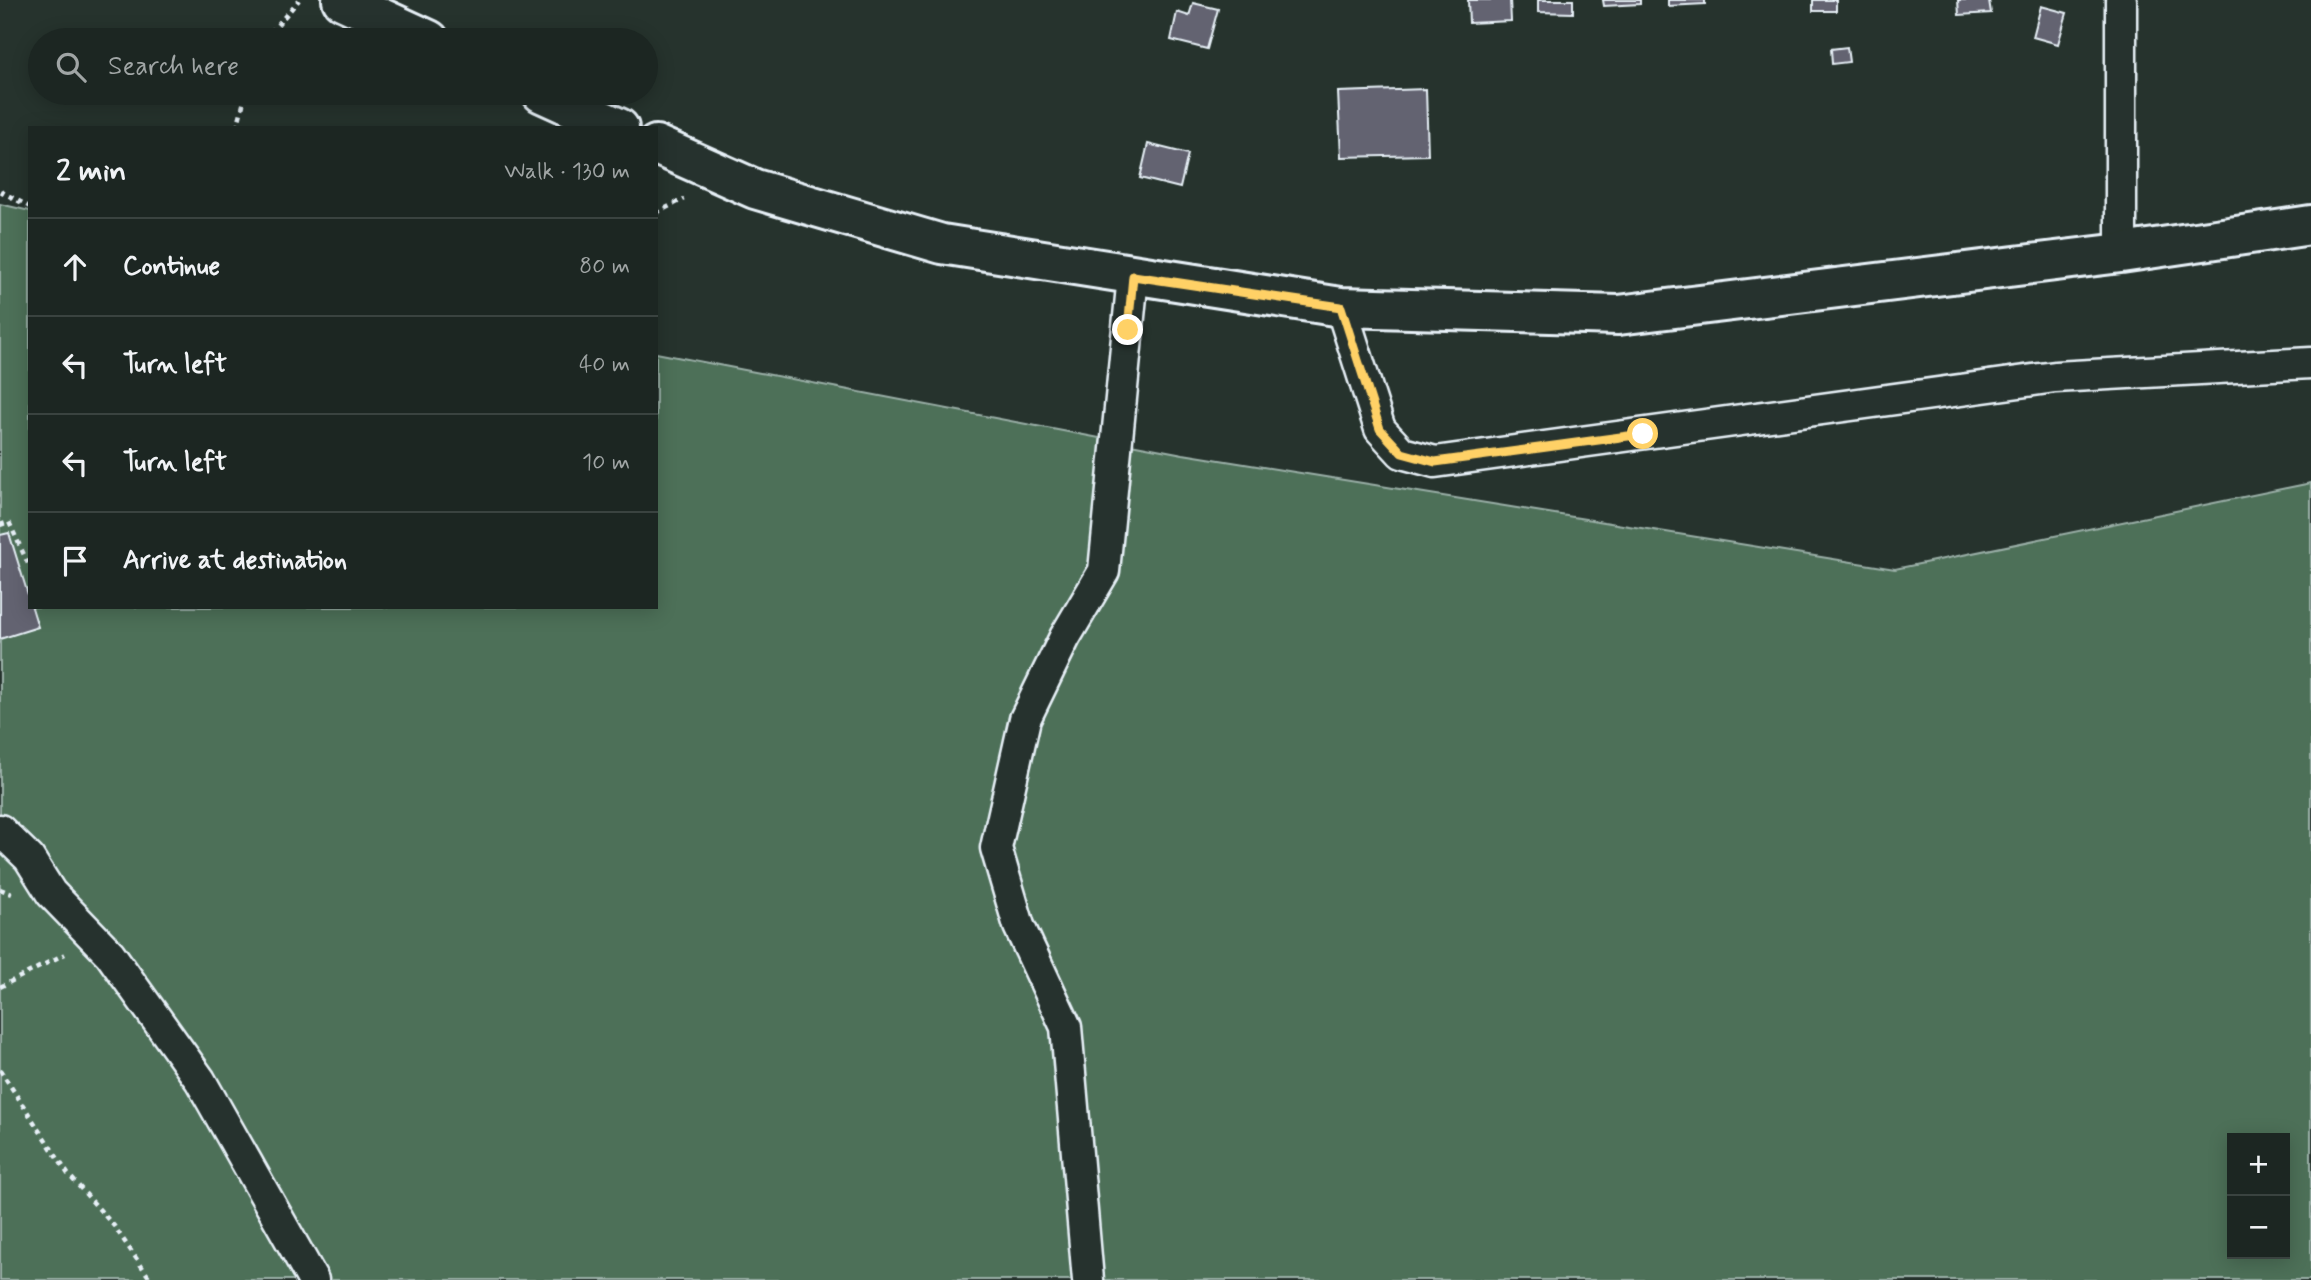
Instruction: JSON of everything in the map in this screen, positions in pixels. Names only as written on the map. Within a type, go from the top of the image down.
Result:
[{"type":"main road","points":[[342,0],[403,28]]},
{"type":"main road","points":[[568,105],[615,126]]},
{"type":"main road","points":[[658,146],[755,189],[942,244],[1341,307],[1618,315],[2120,253],[2311,225]]},
{"type":"street","points":[[2120,253],[2121,0]]},
{"type":"street","points":[[1088,1280],[1066,1027],[1019,926],[996,848],[1025,719],[1065,637],[1104,571],[1133,276]]},
{"type":"street","points":[[1341,307],[1380,429],[1402,453],[1435,462],[2056,377],[2311,363]]},
{"type":"street","points":[[0,830],[29,858],[51,893],[96,939],[200,1080],[313,1280]]},
{"type":"path","points":[[274,28],[299,0]]},
{"type":"path","points":[[238,126],[243,105]]},
{"type":"path","points":[[0,191],[28,206]]},
{"type":"path","points":[[0,525],[9,522],[28,564]]},
{"type":"path","points":[[0,987],[96,939]]},
{"type":"path","points":[[0,1070],[68,1174],[114,1226],[151,1280]]},
{"type":"green space","points":[[0,204],[28,211],[28,609],[658,609],[658,353],[1183,454],[1895,569],[2311,483],[2311,1280],[0,1280]]},
{"type":"building","points":[[1468,0],[1510,0],[1511,21],[1469,23]]},
{"type":"building","points":[[1538,0],[1573,0],[1573,13],[1538,12]]},
{"type":"building","points":[[1603,0],[1640,0],[1640,4],[1604,6]]},
{"type":"building","points":[[1668,0],[1705,0],[1705,4],[1668,6]]},
{"type":"building","points":[[1813,0],[1836,0],[1836,11],[1813,11]]},
{"type":"building","points":[[1958,0],[1989,0],[1991,13],[1959,15]]},
{"type":"building","points":[[1193,3],[1218,9],[1207,49],[1171,40],[1177,12],[1189,16]]},
{"type":"building","points":[[2041,6],[2067,13],[2058,44],[2033,37]]},
{"type":"building","points":[[1847,47],[1849,62],[1832,64],[1831,49]]},
{"type":"building","points":[[1426,89],[1428,155],[1341,157],[1338,92]]},
{"type":"building","points":[[1148,144],[1188,154],[1180,188],[1140,178]]},
{"type":"building","points":[[9,533],[28,595],[28,609],[32,609],[38,627],[0,639],[0,535]]},
{"type":"route","points":[[1128,330],[1133,276],[1341,307],[1380,429],[1402,453],[1435,462],[1643,434]]}]
